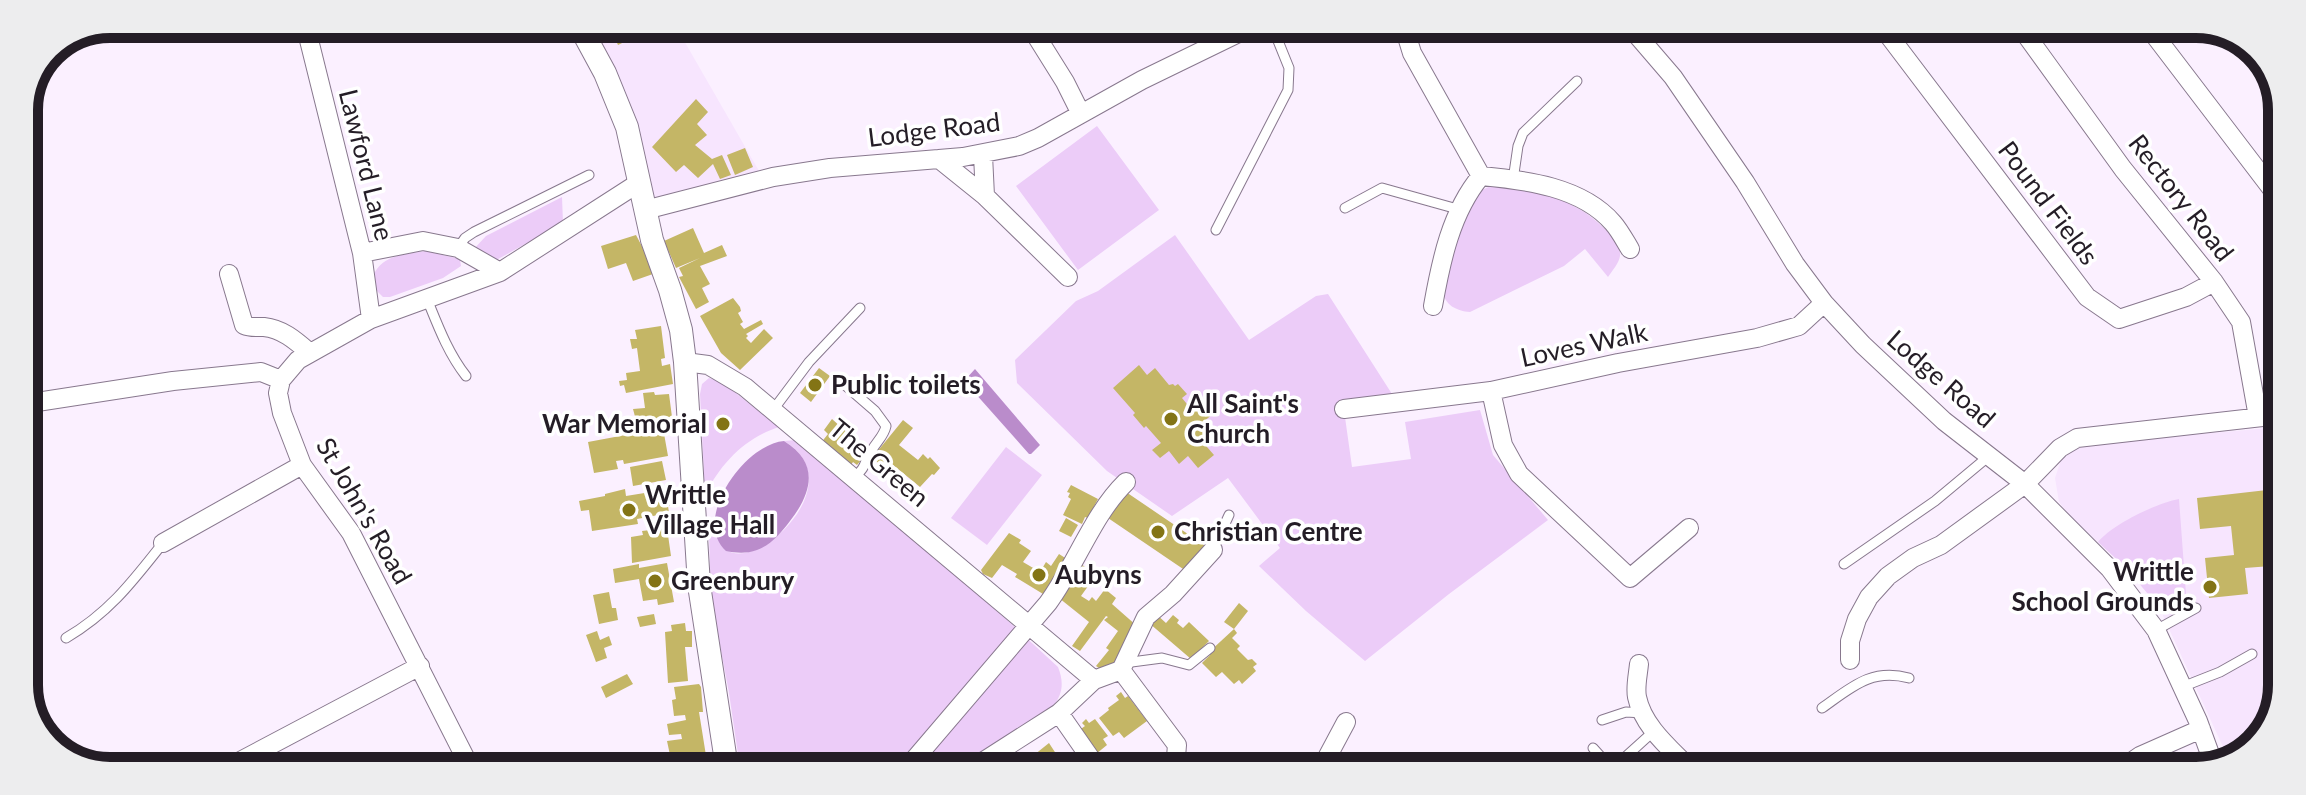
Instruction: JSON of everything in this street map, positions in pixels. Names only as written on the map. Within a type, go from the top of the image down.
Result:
[{"type":"street","name":"Lawford Lane","points":[[308,38],[362,253],[371,319]]},
{"type":"street","points":[[586,38],[605,73],[627,127],[652,240],[681,330],[699,585],[725,757]]},
{"type":"street","points":[[1038,38],[1081,114]]},
{"type":"street","name":"Lodge Road","points":[[281,380],[298,360],[371,319],[500,272],[643,197],[830,168],[983,155],[1019,146],[1228,38]]},
{"type":"street","points":[[1407,38],[1412,53],[1481,176]]},
{"type":"street","name":"Lodge Road","points":[[1639,38],[1673,77],[1710,129],[1795,264],[1824,303],[1874,356],[1944,421],[2025,484],[2110,569],[2156,630],[2211,756]]},
{"type":"street","name":"Pound Fields","points":[[1891,38],[2087,297],[2119,319],[2186,297],[2214,282]]},
{"type":"street","name":"Rectory Road","points":[[2028,38],[2123,169],[2214,282],[2241,322],[2258,417]]},
{"type":"street","points":[[2157,38],[2268,184]]},
{"type":"street","points":[[983,155],[985,196]]},
{"type":"street","points":[[939,159],[985,196],[1068,277]]},
{"type":"street","points":[[1481,176],[1548,187],[1586,201],[1614,224],[1630,249]]},
{"type":"street","points":[[1433,306],[1441,263],[1469,191],[1481,176]]},
{"type":"street","points":[[362,253],[423,241],[458,248],[500,272]]},
{"type":"street","points":[[229,274],[244,325],[266,327],[288,334],[310,353]]},
{"type":"street","name":"Loves Walk","points":[[1344,409],[1491,391],[1618,363],[1771,335],[1799,326],[1824,303]]},
{"type":"street","name":"The Green","points":[[685,362],[700,362],[745,387],[1094,680]]},
{"type":"street","points":[[38,402],[173,381],[261,372],[281,380]]},
{"type":"street","name":"St John's Road","points":[[281,380],[278,393],[282,413],[302,465],[351,533],[465,757]]},
{"type":"street","points":[[1491,391],[1503,445],[1519,474],[1630,578],[1689,528]]},
{"type":"street","points":[[1850,660],[1850,641],[1857,619],[1869,597],[1888,576],[1913,558],[1941,545],[2025,484],[2060,448],[2077,438],[2268,416]]},
{"type":"street","points":[[163,543],[302,465]]},
{"type":"street","points":[[916,757],[1061,585],[1106,507],[1126,482]]},
{"type":"street","points":[[990,757],[1059,713],[1094,680],[1122,666],[1150,612],[1173,594],[1213,550]]},
{"type":"street","points":[[1639,664],[1637,695],[1643,713],[1654,731],[1679,757]]},
{"type":"street","points":[[248,757],[420,666]]},
{"type":"street","points":[[1122,666],[1177,745],[1176,757]]},
{"type":"street","points":[[1059,713],[1090,757]]},
{"type":"street","points":[[1328,757],[1346,722]]},
{"type":"street","points":[[2139,757],[2201,729]]},
{"type":"lane","points":[[1216,230],[1288,90],[1289,68],[1277,38]]},
{"type":"lane","points":[[1513,180],[1523,133],[1577,81]]},
{"type":"lane","points":[[458,248],[474,232],[589,175]]},
{"type":"lane","points":[[1345,208],[1382,188],[1461,210]]},
{"type":"lane","points":[[427,299],[455,362],[466,376]]},
{"type":"lane","points":[[773,410],[809,362],[860,308]]},
{"type":"lane","points":[[845,385],[875,411],[886,426],[866,466],[854,478]]},
{"type":"lane","points":[[1844,564],[1935,501],[1989,456]]},
{"type":"lane","points":[[1213,550],[1229,515]]},
{"type":"lane","points":[[66,638],[88,625],[119,598],[163,543]]},
{"type":"lane","points":[[2156,630],[2196,608]]},
{"type":"lane","points":[[1122,666],[1162,658],[1189,665],[1210,648]]},
{"type":"lane","points":[[2182,687],[2220,672],[2252,654]]},
{"type":"lane","points":[[1850,660],[1862,680]]},
{"type":"lane","points":[[1822,708],[1862,680],[1896,675],[1909,678]]},
{"type":"lane","points":[[1602,720],[1626,712],[1643,713]]},
{"type":"lane","points":[[1625,757],[1654,731]]},
{"type":"lane","points":[[1593,748],[1601,757]]},
{"type":"shaded area","points":[[589,38],[682,38],[759,171],[652,199]]},
{"type":"shaded area","points":[[1097,126],[1159,210],[1078,270],[1016,186]]},
{"type":"shaded area","points":[[1491,186],[1556,198],[1597,222],[1614,238],[1620,250],[1618,261],[1608,277],[1585,249],[1564,266],[1470,312],[1452,306],[1443,291],[1451,255],[1475,197]]},
{"type":"shaded area","points":[[562,197],[563,223],[491,263],[472,251],[486,236]]},
{"type":"shaded area","points":[[1175,235],[1249,340],[1316,296],[1328,294],[1392,394],[1343,403],[1352,467],[1411,459],[1405,422],[1480,410],[1493,455],[1548,520],[1365,661],[1259,566],[1280,548],[1228,478],[1172,516],[1107,471],[1017,383],[1015,360],[1076,301],[1098,291]]},
{"type":"shaded area","points":[[425,251],[460,259],[461,266],[443,278],[390,297],[383,297],[377,291],[372,279],[380,265],[393,258]]},
{"type":"shaded area","points":[[975,369],[1040,445],[1031,454],[966,383],[965,380]]},
{"type":"shaded area","points":[[709,378],[723,383],[779,427],[755,438],[735,453],[705,495],[700,394],[702,384]]},
{"type":"shaded area","name":"Writtle School Grounds","points":[[2268,428],[2267,694],[2264,708],[2253,729],[2228,750],[2225,751],[2159,607],[2126,568],[2059,502],[2055,478],[2061,460],[2075,449],[2099,443]]},
{"type":"shaded area","points":[[796,440],[1058,667],[1062,688],[1053,706],[972,757],[738,757],[711,598],[709,535],[717,513],[719,537],[729,551],[746,553],[766,544],[786,528],[801,507],[809,484],[804,461],[784,441]]},
{"type":"shaded area","points":[[784,441],[803,459],[808,469],[807,489],[798,510],[767,545],[749,552],[726,551],[717,537],[715,521],[727,485],[754,455],[769,445]]},
{"type":"shaded area","points":[[1006,447],[1042,475],[987,545],[951,518]]},
{"type":"shaded area","points":[[2179,499],[2186,594],[2175,605],[2159,607],[2126,568],[2098,542],[2136,515]]},
{"type":"building","points":[[615,38],[632,38],[618,45]]},
{"type":"building","points":[[696,99],[708,112],[697,124],[707,135],[695,145],[712,159],[722,155],[731,175],[720,179],[713,164],[698,178],[684,165],[676,172],[652,147]]},
{"type":"building","points":[[745,148],[753,167],[735,175],[727,155]]},
{"type":"building","points":[[693,228],[704,253],[722,245],[727,256],[700,266],[710,284],[702,288],[709,302],[696,309],[679,277],[683,276],[679,268],[700,258],[676,268],[664,241]]},
{"type":"building","points":[[636,235],[653,274],[633,281],[626,263],[608,269],[601,246]]},
{"type":"building","points":[[733,298],[740,307],[738,313],[743,322],[740,324],[744,329],[761,320],[763,324],[746,334],[751,343],[764,329],[773,338],[740,370],[721,353],[700,316]]},
{"type":"building","points":[[661,326],[665,358],[661,359],[662,366],[670,364],[673,384],[626,393],[619,381],[627,380],[626,373],[640,371],[637,348],[632,349],[630,339],[637,339],[635,330]]},
{"type":"building","name":"All Saint's Church","points":[[1139,365],[1147,375],[1155,368],[1169,385],[1178,384],[1187,394],[1182,398],[1191,409],[1203,400],[1214,413],[1202,423],[1208,431],[1200,439],[1214,455],[1198,468],[1188,456],[1179,464],[1169,451],[1160,458],[1152,450],[1161,443],[1146,426],[1144,428],[1113,388]]},
{"type":"building","name":"Public toilets","points":[[819,368],[830,376],[811,402],[800,393]]},
{"type":"building","points":[[654,392],[655,395],[669,394],[672,417],[666,418],[667,425],[638,428],[633,409],[645,408],[643,393]]},
{"type":"building","points":[[832,419],[863,447],[857,455],[862,459],[857,465],[853,462],[849,468],[820,444],[828,434],[824,430]]},
{"type":"building","points":[[903,420],[913,428],[899,445],[918,460],[923,454],[928,459],[930,457],[940,468],[920,487],[892,464],[887,470],[872,458]]},
{"type":"building","points":[[663,428],[668,456],[624,464],[623,460],[616,461],[618,469],[594,473],[588,442]]},
{"type":"building","points":[[662,461],[666,480],[633,486],[630,467]]},
{"type":"building","points":[[2265,474],[2268,474],[2268,566],[2245,568],[2248,594],[2209,598],[2205,558],[2234,555],[2231,526],[2200,529],[2197,498],[2267,490]]},
{"type":"building","points":[[1071,485],[1098,499],[1082,524],[1063,515],[1071,499],[1067,492]]},
{"type":"building","name":"Writtle Village Hall","points":[[625,489],[626,496],[663,490],[664,495],[671,494],[673,505],[668,506],[669,513],[637,519],[638,524],[592,531],[589,510],[581,511],[579,501]]},
{"type":"building","name":"Christian Centre","points":[[1126,492],[1207,547],[1189,573],[1108,518]]},
{"type":"building","points":[[1066,518],[1078,525],[1071,537],[1059,531]]},
{"type":"building","points":[[667,528],[671,556],[632,563],[631,537],[643,535],[642,531]]},
{"type":"building","points":[[1009,533],[1031,551],[1023,562],[1040,572],[1046,562],[1051,566],[1059,554],[1070,561],[1048,597],[1015,577],[1017,574],[1002,565],[992,578],[983,574],[981,570]]},
{"type":"building","name":"Greenbury","points":[[667,563],[674,602],[658,605],[657,599],[643,601],[639,579],[615,583],[613,569]]},
{"type":"building","points":[[1081,564],[1096,575],[1081,596],[1089,601],[1092,597],[1096,601],[1105,589],[1116,598],[1112,604],[1137,626],[1106,673],[1096,666],[1109,650],[1106,648],[1118,631],[1104,620],[1106,616],[1080,651],[1072,646],[1089,622],[1059,598]]},
{"type":"building","points":[[609,592],[618,620],[599,624],[593,595]]},
{"type":"building","points":[[1239,603],[1248,611],[1234,629],[1224,622]]},
{"type":"building","points":[[654,614],[656,624],[640,627],[637,617]]},
{"type":"building","points":[[1156,614],[1166,623],[1173,615],[1183,628],[1189,622],[1209,641],[1191,659],[1149,623]]},
{"type":"building","points":[[685,623],[686,631],[692,631],[692,647],[685,647],[688,681],[668,683],[665,632],[672,631],[671,625]]},
{"type":"building","points":[[1234,629],[1237,633],[1232,638],[1240,646],[1237,649],[1257,664],[1253,667],[1256,671],[1242,684],[1239,680],[1234,684],[1222,672],[1216,677],[1202,663],[1210,655],[1208,653]]},
{"type":"building","points":[[597,631],[600,640],[609,636],[612,645],[604,648],[607,658],[596,662],[586,635]]},
{"type":"building","points":[[627,674],[633,684],[606,698],[601,687]]},
{"type":"building","points":[[699,684],[701,687],[703,712],[699,712],[706,757],[684,757],[683,753],[670,755],[667,741],[682,739],[681,734],[669,735],[667,724],[686,720],[685,715],[674,716],[674,687]]},
{"type":"building","points":[[1121,692],[1125,698],[1128,696],[1147,721],[1124,738],[1119,732],[1113,736],[1099,718],[1119,700],[1116,696]]},
{"type":"building","points":[[1086,719],[1089,723],[1095,719],[1108,736],[1103,739],[1107,745],[1096,754],[1078,731],[1085,726],[1082,723]]},
{"type":"building","points":[[1049,743],[1058,757],[1032,757]]},
{"type":"place","name":"Public toilets","points":[[815,385]]},
{"type":"place","name":"All Saint's Church","points":[[1171,419]]},
{"type":"place","name":"War Memorial","points":[[723,424]]},
{"type":"place","name":"Writtle Village Hall","points":[[629,510]]},
{"type":"place","name":"Christian Centre","points":[[1158,532]]},
{"type":"place","name":"Aubyns","points":[[1039,575]]},
{"type":"place","name":"Greenbury","points":[[655,581]]},
{"type":"place","name":"Writtle School Grounds","points":[[2210,587]]}]
